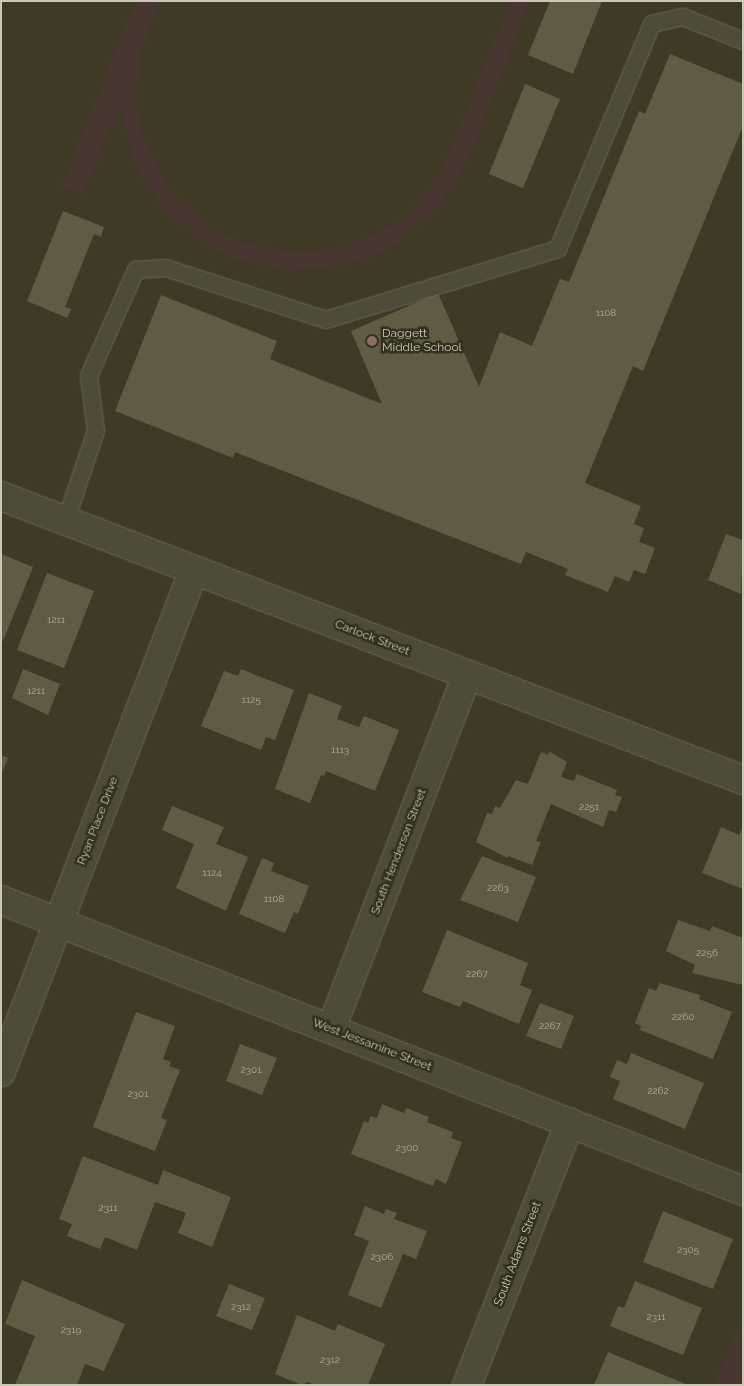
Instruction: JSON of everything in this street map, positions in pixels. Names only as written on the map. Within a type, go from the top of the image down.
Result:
[{"type":"street","name":"Carlock Street","points":[[1,496],[743,780]]},
{"type":"street","name":"Ryan Place Drive","points":[[1,1072],[194,570]]},
{"type":"street","name":"South Henderson Street","points":[[331,1029],[467,674]]},
{"type":"street","name":"West Jessamine Street","points":[[1,900],[570,1122],[742,1186]]},
{"type":"street","name":"South Adams Street","points":[[467,1385],[570,1122]]},
{"type":"lane","points":[[66,520],[96,431],[89,376],[136,270],[166,268],[326,320],[558,249],[652,24],[683,17],[743,41]]},
{"type":"shaded area","points":[[135,1],[159,1],[140,55],[137,106],[141,131],[162,178],[178,199],[217,231],[240,242],[290,253],[341,248],[388,228],[409,212],[441,173],[510,1],[530,1],[469,157],[440,205],[398,243],[372,256],[346,265],[289,271],[234,259],[208,247],[164,210],[134,163],[119,105],[83,194],[62,186]]},
{"type":"shaded area","points":[[743,1315],[743,1385],[715,1385]]},
{"type":"building","points":[[550,1],[602,1],[573,74],[528,55]]},
{"type":"building","points":[[670,54],[743,84],[743,126],[643,371],[633,366],[585,483],[641,506],[634,524],[644,528],[639,542],[655,548],[645,574],[634,570],[629,582],[615,576],[608,592],[565,575],[568,569],[526,552],[521,564],[235,452],[233,458],[115,411],[161,295],[277,341],[270,359],[382,404],[351,331],[438,293],[479,387],[500,332],[532,346],[560,279],[569,282],[639,111],[645,114]]},
{"type":"building","points":[[525,84],[560,99],[523,188],[489,174]]},
{"type":"building","points":[[63,211],[104,227],[101,237],[94,234],[65,307],[71,309],[67,318],[27,301]]},
{"type":"building","points":[[726,534],[743,540],[741,594],[708,580]]},
{"type":"building","points":[[1,554],[33,567],[3,641],[1,641]]},
{"type":"building","points":[[47,573],[94,591],[64,668],[17,650]]},
{"type":"building","points":[[23,669],[60,684],[48,715],[12,698]]},
{"type":"building","points":[[241,669],[294,690],[275,740],[266,737],[261,750],[201,726],[224,671],[238,676]]},
{"type":"building","points":[[309,693],[342,706],[337,719],[359,727],[364,716],[399,730],[375,791],[326,771],[324,776],[321,775],[310,803],[275,789]]},
{"type":"building","points":[[549,751],[567,762],[561,777],[574,781],[577,774],[617,790],[615,795],[622,797],[616,812],[609,810],[603,827],[551,804],[536,841],[541,842],[532,865],[508,856],[508,858],[476,842],[487,813],[492,814],[495,806],[500,808],[516,780],[528,784],[541,752],[548,755]]},
{"type":"building","points":[[1,755],[8,758],[1,775]]},
{"type":"building","points":[[172,806],[224,827],[216,844],[248,857],[226,911],[176,888],[194,844],[162,830]]},
{"type":"building","points":[[743,826],[743,889],[702,873],[721,827],[739,835]]},
{"type":"building","points":[[482,856],[536,877],[518,922],[460,900]]},
{"type":"building","points":[[262,858],[274,863],[271,871],[309,886],[298,914],[294,912],[285,933],[239,914]]},
{"type":"building","points":[[678,920],[710,931],[712,926],[743,938],[743,985],[692,973],[695,965],[666,951]]},
{"type":"building","points":[[447,930],[528,963],[520,985],[532,990],[519,1024],[463,1001],[460,1007],[422,992]]},
{"type":"building","points":[[660,983],[700,995],[699,999],[732,1012],[713,1059],[640,1030],[641,1026],[635,1023],[649,988],[656,991]]},
{"type":"building","points":[[540,1003],[574,1016],[561,1049],[526,1036]]},
{"type":"building","points":[[136,1012],[175,1026],[163,1059],[171,1062],[169,1066],[180,1070],[161,1118],[167,1120],[155,1151],[93,1127]]},
{"type":"building","points":[[240,1044],[277,1058],[262,1095],[226,1081]]},
{"type":"building","points":[[631,1053],[704,1083],[685,1129],[613,1099],[620,1081],[610,1077],[617,1060],[627,1064]]},
{"type":"building","points":[[382,1104],[404,1113],[406,1108],[429,1117],[427,1122],[453,1132],[451,1138],[462,1142],[446,1184],[436,1179],[433,1186],[351,1154],[364,1121],[368,1123],[371,1116],[377,1118]]},
{"type":"building","points":[[83,1156],[158,1185],[163,1170],[231,1197],[212,1247],[178,1233],[186,1213],[155,1202],[137,1250],[105,1237],[100,1249],[67,1236],[72,1224],[59,1219]]},
{"type":"building","points":[[365,1206],[384,1214],[386,1209],[397,1213],[394,1219],[427,1231],[416,1259],[403,1254],[381,1308],[348,1295],[369,1241],[354,1235]]},
{"type":"building","points":[[663,1211],[733,1239],[713,1289],[643,1262]]},
{"type":"building","points":[[22,1280],[125,1324],[104,1371],[85,1364],[77,1385],[15,1385],[35,1336],[5,1324]]},
{"type":"building","points":[[635,1281],[702,1308],[683,1355],[610,1326],[618,1306],[624,1308]]},
{"type":"building","points":[[229,1284],[265,1298],[252,1330],[216,1316]]},
{"type":"building","points":[[297,1315],[335,1331],[338,1324],[385,1344],[368,1385],[315,1385],[308,1382],[302,1385],[275,1374]]},
{"type":"building","points":[[608,1352],[688,1385],[594,1385]]},
{"type":"place","name":"Daggett Middle School","points":[[372,341]]}]
